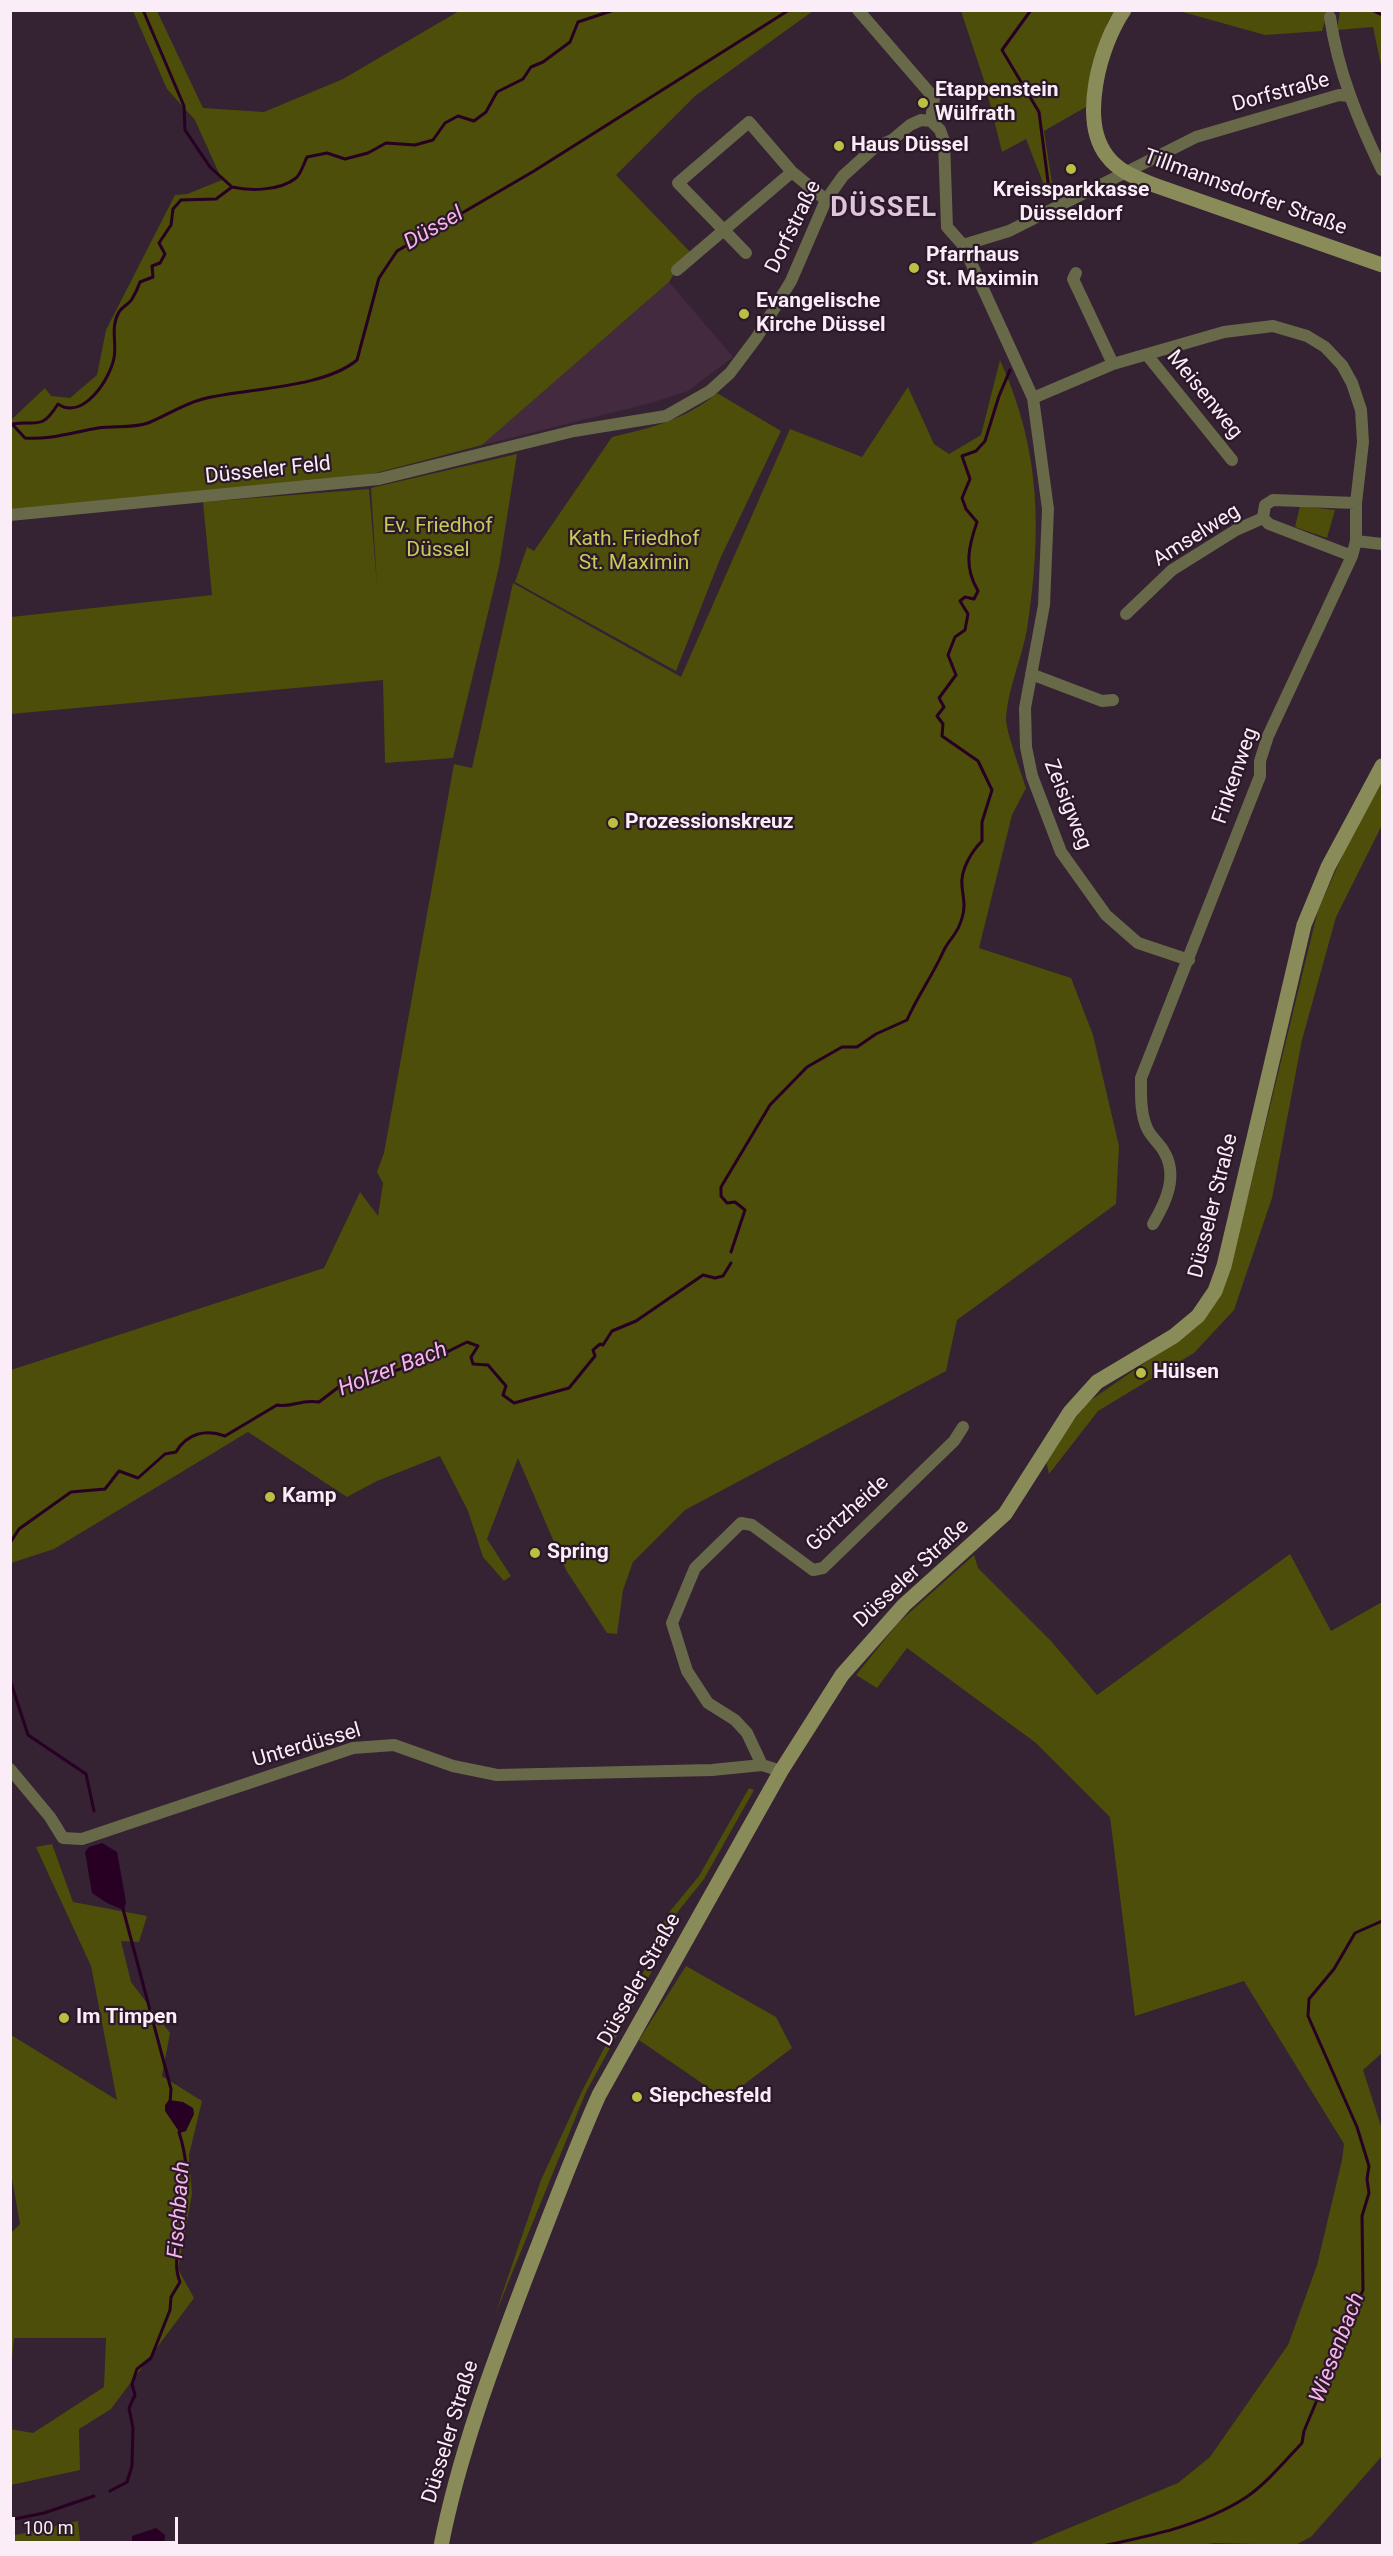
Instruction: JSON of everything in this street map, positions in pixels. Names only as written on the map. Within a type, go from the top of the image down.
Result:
[{"type":"main road","name":"Tillmannsdorfer Straße","points":[[1124,10],[1113,29],[1102,60],[1094,100],[1094,122],[1098,140],[1107,156],[1126,173],[1383,265]]},
{"type":"main road","name":"Düsseler Straße","points":[[441,2546],[465,2447],[580,2137],[599,2096],[781,1772],[842,1675],[904,1605],[1005,1514],[1077,1404],[1097,1382],[1185,1329],[1198,1316],[1215,1291],[1224,1266],[1304,925],[1328,867],[1383,766]]},
{"type":"street","points":[[858,10],[934,98],[931,121],[940,130],[944,141],[947,226],[963,245],[1033,398]]},
{"type":"street","points":[[1330,17],[1335,50],[1348,96],[1383,170]]},
{"type":"street","name":"Dorfstraße","points":[[963,245],[1009,231],[1196,137],[1339,95],[1348,96]]},
{"type":"street","name":"Dorfstraße","points":[[525,443],[574,431],[666,416],[710,391],[730,373],[774,310],[808,245],[826,200],[843,176],[874,148],[892,140],[910,124],[921,120],[931,121]]},
{"type":"street","points":[[746,253],[678,183],[749,122],[792,172],[826,200]]},
{"type":"street","points":[[677,270],[792,172]]},
{"type":"street","points":[[1076,273],[1073,279],[1113,364]]},
{"type":"street","name":"Finkenweg","points":[[1033,398],[1113,364],[1224,332],[1257,326],[1286,328],[1316,341],[1342,365],[1359,400],[1363,432],[1356,502],[1356,541],[1352,556],[1268,736],[1260,761],[1260,776],[1141,1078],[1141,1099],[1147,1128],[1165,1152],[1171,1176],[1166,1201],[1153,1224]]},
{"type":"street","name":"Meisenweg","points":[[1147,354],[1232,460]]},
{"type":"street","name":"Zeisigweg","points":[[1033,398],[1048,509],[1044,605],[1025,708],[1026,747],[1032,776],[1061,852],[1106,915],[1138,943],[1189,960]]},
{"type":"street","name":"Düsseler Feld","points":[[10,515],[379,479],[525,443]]},
{"type":"street","points":[[1352,556],[1269,524],[1263,518],[1265,505],[1273,500],[1356,502]]},
{"type":"street","name":"Amselweg","points":[[1126,614],[1172,570],[1236,530],[1263,518]]},
{"type":"street","points":[[1356,541],[1383,544]]},
{"type":"street","points":[[1031,674],[1102,701],[1113,700]]},
{"type":"street","name":"Görtzheide","points":[[762,1765],[747,1732],[735,1720],[708,1703],[687,1671],[672,1623],[695,1568],[741,1523],[752,1525],[813,1570],[823,1568],[954,1441],[963,1427]]},
{"type":"street","name":"Unterdüssel","points":[[10,1769],[50,1817],[63,1838],[82,1839],[353,1748],[394,1745],[453,1766],[497,1775],[712,1770],[762,1765]]},
{"type":"street","points":[[762,1765],[781,1772]]},
{"type":"shaded area","points":[[669,282],[733,357],[688,391],[651,403],[482,445]]},
{"type":"shaded area","points":[[102,1843],[117,1852],[126,1902],[124,1910],[92,1893],[85,1852],[89,1847]]},
{"type":"shaded area","points":[[169,2100],[183,2102],[193,2108],[194,2114],[186,2131],[180,2133],[165,2111],[165,2105]]},
{"type":"shaded area","points":[[156,2528],[165,2535],[164,2545],[132,2545],[132,2536]]},
{"type":"green space","points":[[133,11],[157,11],[203,108],[264,112],[343,79],[459,11],[813,11],[695,96],[616,175],[694,256],[675,272],[669,282],[482,445],[361,477],[11,511],[11,420],[45,388],[51,396],[70,398],[97,375],[106,330],[175,195],[187,194],[222,180],[195,120],[167,89]]},
{"type":"green space","points":[[961,11],[1116,11],[1108,21],[1086,107],[1044,131],[1052,183],[1044,185],[1026,139],[1002,152],[984,80]]},
{"type":"green space","points":[[1179,11],[1328,11],[1322,31],[1265,35]]},
{"type":"green space","points":[[1340,11],[1382,11],[1382,70],[1373,27],[1337,30]]},
{"type":"green space","points":[[1000,360],[1014,393],[1031,459],[1036,525],[1035,559],[1027,629],[1009,696],[1006,718],[1026,788],[1012,815],[979,948],[1071,978],[1093,1035],[1119,1146],[1116,1204],[957,1320],[946,1371],[685,1510],[633,1562],[623,1590],[617,1634],[607,1633],[566,1570],[518,1458],[487,1539],[511,1576],[504,1581],[483,1557],[468,1511],[440,1456],[377,1481],[347,1497],[248,1432],[54,1549],[11,1563],[11,1370],[324,1268],[360,1192],[378,1216],[383,1183],[377,1172],[384,1153],[454,764],[472,768],[513,583],[681,677],[790,429],[862,457],[908,387],[934,444],[949,454],[981,435]]},
{"type":"green space","name":"Kath. Friedhof St. Maximin","points":[[717,393],[781,431],[720,559],[676,671],[515,582],[527,547],[534,551],[612,437],[681,416]]},
{"type":"green space","name":"Ev. Friedhof Düssel","points":[[517,454],[499,567],[453,758],[385,763],[383,680],[11,714],[11,617],[212,595],[203,502],[369,489],[377,585],[371,488]]},
{"type":"green space","points":[[1300,506],[1335,510],[1327,538],[1295,527]]},
{"type":"green space","points":[[1382,782],[1382,825],[1336,917],[1302,1040],[1272,1198],[1234,1310],[1194,1353],[1098,1411],[1049,1474],[1046,1461],[1065,1431],[1088,1402],[1198,1326],[1214,1304],[1227,1275],[1249,1192],[1318,910],[1349,841]]},
{"type":"green space","points":[[1290,1554],[1331,1631],[1382,1602],[1382,2053],[1363,2070],[1382,2129],[1382,2456],[1311,2537],[1295,2545],[1214,2543],[1195,2546],[1028,2545],[1178,2483],[1210,2457],[1288,2345],[1317,2265],[1344,2144],[1244,1981],[1135,2016],[1110,1817],[1036,1743],[907,1648],[877,1688],[856,1675],[899,1622],[974,1555],[978,1568],[1051,1641],[1097,1695]]},
{"type":"green space","points":[[749,1788],[754,1790],[704,1879],[676,1914],[661,1943],[651,1973],[586,2092],[495,2315],[541,2180],[582,2091],[644,1971],[653,1940],[671,1910],[699,1876]]},
{"type":"green space","points":[[52,1844],[73,1902],[147,1916],[139,1942],[121,1941],[131,1982],[170,2033],[162,2076],[202,2101],[189,2155],[192,2194],[178,2269],[194,2298],[111,2409],[79,2429],[80,2470],[11,2485],[10,2429],[33,2433],[104,2387],[106,2338],[14,2338],[11,2367],[11,2233],[20,2224],[11,2173],[11,2035],[117,2100],[91,1966],[36,1847]]},
{"type":"green space","points":[[686,1966],[776,2017],[792,2048],[725,2099],[639,2040]]},
{"type":"green space","points":[[78,2521],[80,2541],[60,2545],[11,2545],[11,2536]]},
{"type":"waterway","points":[[143,10],[184,106],[185,130],[210,167],[232,187]]},
{"type":"waterway","name":"Düssel","points":[[12,424],[43,421],[58,404],[67,408],[77,407],[86,402],[101,386],[114,358],[116,318],[120,310],[132,299],[140,282],[153,277],[152,266],[160,263],[165,254],[159,243],[171,225],[173,209],[181,200],[216,199],[232,187],[256,189],[282,185],[298,176],[307,157],[327,153],[345,159],[368,153],[386,143],[415,145],[433,140],[445,123],[458,116],[474,121],[486,112],[497,92],[523,79],[531,67],[543,62],[570,42],[578,22],[614,10]]},
{"type":"waterway","name":"Düssel","points":[[12,424],[25,438],[53,437],[104,427],[135,426],[148,423],[203,399],[304,382],[342,370],[357,360],[379,278],[397,251],[534,171],[789,10]]},
{"type":"waterway","name":"Holzer Bach","points":[[1031,10],[1002,50],[1039,112],[1050,197]]},
{"type":"waterway","name":"Düssel","points":[[1372,10],[1382,15]]},
{"type":"waterway","name":"Holzer Bach","points":[[731,1252],[745,1210],[735,1202],[727,1203],[721,1196],[721,1187],[770,1105],[807,1067],[842,1047],[857,1047],[876,1034],[907,1020],[960,923],[964,910],[963,874],[971,855],[982,841],[982,822],[992,790],[978,761],[942,736],[943,724],[937,716],[944,707],[939,698],[956,675],[948,655],[955,637],[965,630],[968,614],[960,601],[965,597],[974,599],[978,591],[969,565],[971,540],[977,522],[966,509],[962,498],[970,479],[962,456],[976,451],[985,441],[1010,370]]},
{"type":"waterway","name":"Holzer Bach","points":[[10,1543],[19,1529],[71,1492],[105,1489],[119,1471],[138,1478],[165,1454],[176,1452],[191,1437],[204,1433],[225,1436],[277,1405],[319,1402],[340,1386],[362,1383],[449,1351],[467,1342],[478,1346],[471,1357],[473,1364],[488,1365],[506,1386],[503,1395],[514,1403],[569,1388],[595,1356],[593,1350],[600,1344],[603,1345],[612,1331],[636,1321],[703,1275],[715,1278],[723,1276],[731,1263]]},
{"type":"waterway","name":"Fischbach","points":[[10,1680],[28,1735],[86,1774],[94,1811]]},
{"type":"waterway","name":"Fischbach","points":[[123,1909],[171,2089],[170,2103]]},
{"type":"waterway","name":"Wiesenbach","points":[[1102,2546],[1176,2528],[1229,2507],[1260,2486],[1302,2443],[1304,2431],[1363,2290],[1362,2216],[1369,2193],[1367,2179],[1369,2166],[1357,2127],[1308,2016],[1309,1999],[1334,1969],[1355,1933],[1382,1921]]},
{"type":"waterway","name":"Fischbach","points":[[110,2491],[127,2482],[132,2466],[133,2428],[129,2408],[135,2395],[132,2384],[137,2369],[151,2358],[170,2310],[171,2297],[180,2282],[177,2272],[181,2221],[178,2202],[185,2185],[186,2168],[179,2132]]},
{"type":"waterway","name":"Fischbach","points":[[10,2520],[44,2513],[94,2496]]},
{"type":"place","name":"Etappenstein Wülfrath","points":[[923,103]]},
{"type":"place","name":"Haus Düssel","points":[[839,146]]},
{"type":"place","name":"Kreissparkkasse Düsseldorf","points":[[1071,169]]},
{"type":"place","name":"Pfarrhaus St. Maximin","points":[[914,268]]},
{"type":"place","name":"Evangelische Kirche Düssel","points":[[744,314]]},
{"type":"place","name":"Prozessionskreuz","points":[[613,823]]},
{"type":"place","name":"Hülsen","points":[[1141,1373]]},
{"type":"place","name":"Kamp","points":[[270,1497]]},
{"type":"place","name":"Spring","points":[[535,1553]]},
{"type":"place","name":"Im Timpen","points":[[64,2018]]},
{"type":"place","name":"Siepchesfeld","points":[[637,2097]]},
{"type":"district","name":"DÜSSEL","points":[[884,209]]}]
